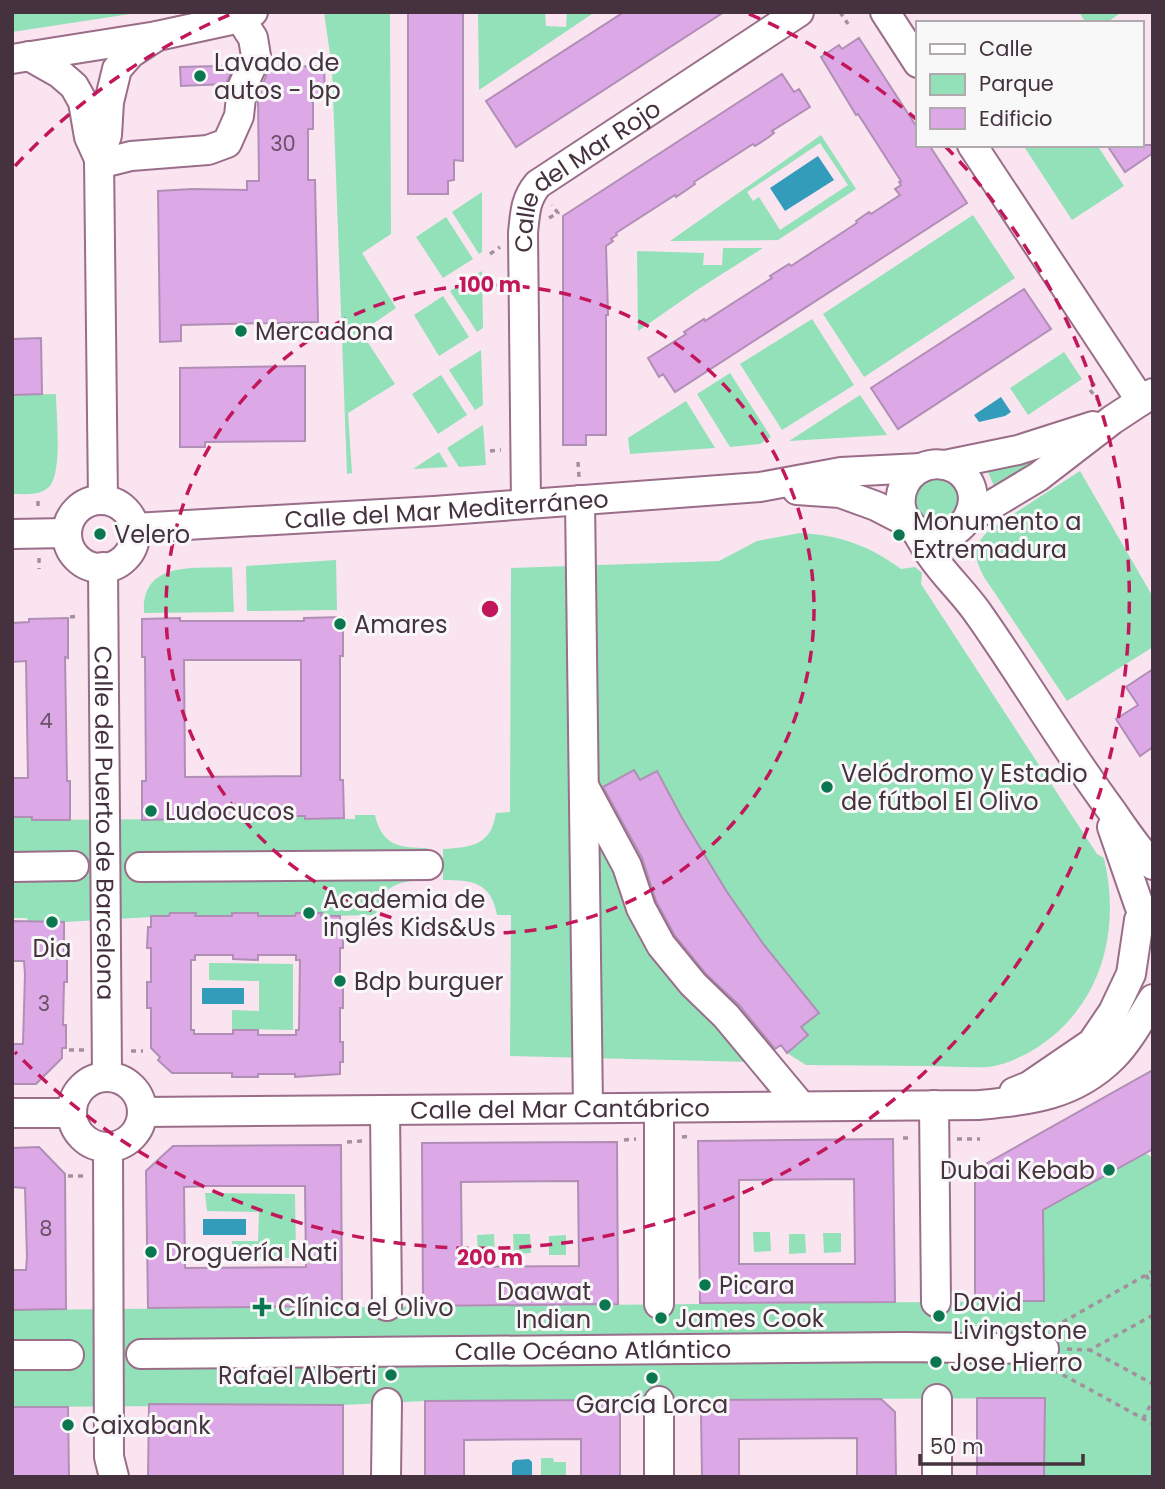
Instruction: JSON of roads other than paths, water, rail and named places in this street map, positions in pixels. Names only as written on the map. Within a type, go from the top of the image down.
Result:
[{"type":"street","name":"Calle del Mar Rojo","points":[[526,504],[523,233],[526,204],[531,192],[538,184],[799,12]]},
{"type":"street","points":[[885,12],[916,60]]},
{"type":"street","points":[[21,57],[157,36],[246,14],[256,56],[242,88],[239,116],[227,143],[208,150],[99,161]]},
{"type":"street","points":[[103,500],[99,161],[107,135],[109,102],[117,69],[131,53],[157,36]]},
{"type":"street","points":[[21,57],[59,73],[74,86],[83,102],[89,137],[99,161]]},
{"type":"street","points":[[973,147],[1147,397]]},
{"type":"street","name":"Calle del Mar Mediterráneo","points":[[963,524],[1038,477],[1112,420],[1147,397]]},
{"type":"street","name":"Calle del Mar Mediterráneo","points":[[134,528],[760,487],[841,472],[933,466],[1018,450],[1112,420]]},
{"type":"street","points":[[978,614],[958,571],[956,551],[963,524],[972,509],[970,486],[956,469],[933,466],[912,474],[902,492],[903,514],[933,558],[978,614],[1091,783],[1153,865]]},
{"type":"street","name":"Calle del Mar Mediterráneo","points":[[760,487],[840,493],[876,506],[912,526]]},
{"type":"street","points":[[580,500],[588,1108]]},
{"type":"street","points":[[91,501],[116,503],[131,518],[134,528],[131,550],[124,558],[103,568],[81,561],[68,544],[67,533],[73,513],[91,501]]},
{"type":"street","points":[[912,526],[921,533],[945,536],[963,524]]},
{"type":"street","points":[[12,534],[67,533]]},
{"type":"street","name":"Calle del Puerto de Barcelona","points":[[103,568],[107,1076]]},
{"type":"street","points":[[1091,783],[1146,912]]},
{"type":"street","points":[[584,787],[627,866],[641,908],[661,945],[693,984],[726,1016],[802,1107]]},
{"type":"street","points":[[140,867],[428,865]]},
{"type":"street","points":[[12,867],[74,866]]},
{"type":"street","name":"Calle del Mar Cantábrico","points":[[979,1105],[1029,1086],[1092,1043],[1114,1013],[1131,974],[1146,912]]},
{"type":"street","name":"Calle del Mar Cantábrico","points":[[1131,974],[1136,1026]]},
{"type":"street","name":"Calle del Mar Cantábrico","points":[[142,1112],[979,1105],[1035,1100],[1088,1077],[1114,1056],[1153,999]]},
{"type":"street","points":[[107,1076],[128,1083],[141,1101],[142,1112],[141,1123],[129,1140],[107,1147],[86,1141],[73,1123],[71,1113],[78,1091],[95,1079],[107,1076]]},
{"type":"street","points":[[934,1105],[936,1302]]},
{"type":"street","points":[[659,1108],[659,1304]]},
{"type":"street","points":[[385,1110],[387,1306]]},
{"type":"street","points":[[12,1113],[71,1113]]},
{"type":"street","points":[[107,1147],[109,1470]]},
{"type":"street","name":"Calle Océano Atlántico","points":[[141,1354],[905,1347],[1044,1349]]},
{"type":"street","points":[[12,1355],[69,1355]]},
{"type":"street","points":[[937,1399],[937,1477]]},
{"type":"street","points":[[659,1401],[659,1477]]},
{"type":"street","points":[[386,1477],[387,1403]]},
{"type":"water","points":[[818,156],[834,180],[785,211],[770,188]]},
{"type":"water","points":[[1001,397],[1011,412],[979,422],[974,415]]},
{"type":"water","points":[[202,988],[244,988],[244,1004],[202,1004]]},
{"type":"water","points":[[203,1219],[246,1219],[246,1235],[203,1235]]},
{"type":"water","points":[[529,1459],[532,1462],[532,1477],[512,1477],[512,1463],[515,1460]]},
{"type":"place","name":"Lavado de autos - bp","points":[[200,76]]},
{"type":"place","name":"Mercadona","points":[[241,331]]},
{"type":"place","name":"Velero","points":[[100,534]]},
{"type":"place","name":"Monumento a Extremadura","points":[[899,535]]},
{"type":"place","name":"Amares","points":[[340,624]]},
{"type":"place","name":"Velódromo y Estadio de fútbol El Olivo","points":[[827,787]]},
{"type":"place","name":"Ludocucos","points":[[151,811]]},
{"type":"place","name":"Academia de inglés Kids&Us","points":[[309,913]]},
{"type":"place","name":"Dia","points":[[52,922]]},
{"type":"place","name":"Bdp burguer","points":[[340,981]]},
{"type":"place","name":"Dubai Kebab","points":[[1109,1170]]},
{"type":"place","name":"Droguería Nati","points":[[151,1252]]},
{"type":"place","name":"Picara","points":[[705,1285]]},
{"type":"place","name":"Daawat Indian","points":[[605,1305]]},
{"type":"place","name":"Clínica el Olivo","points":[[262,1307]]},
{"type":"place","name":"David Livingstone","points":[[939,1316]]},
{"type":"place","name":"James Cook","points":[[661,1318]]},
{"type":"place","name":"Jose Hierro","points":[[936,1362]]},
{"type":"place","name":"Rafael Alberti","points":[[391,1375]]},
{"type":"place","name":"García Lorca","points":[[652,1378]]},
{"type":"place","name":"Caixabank","points":[[68,1425]]}]
